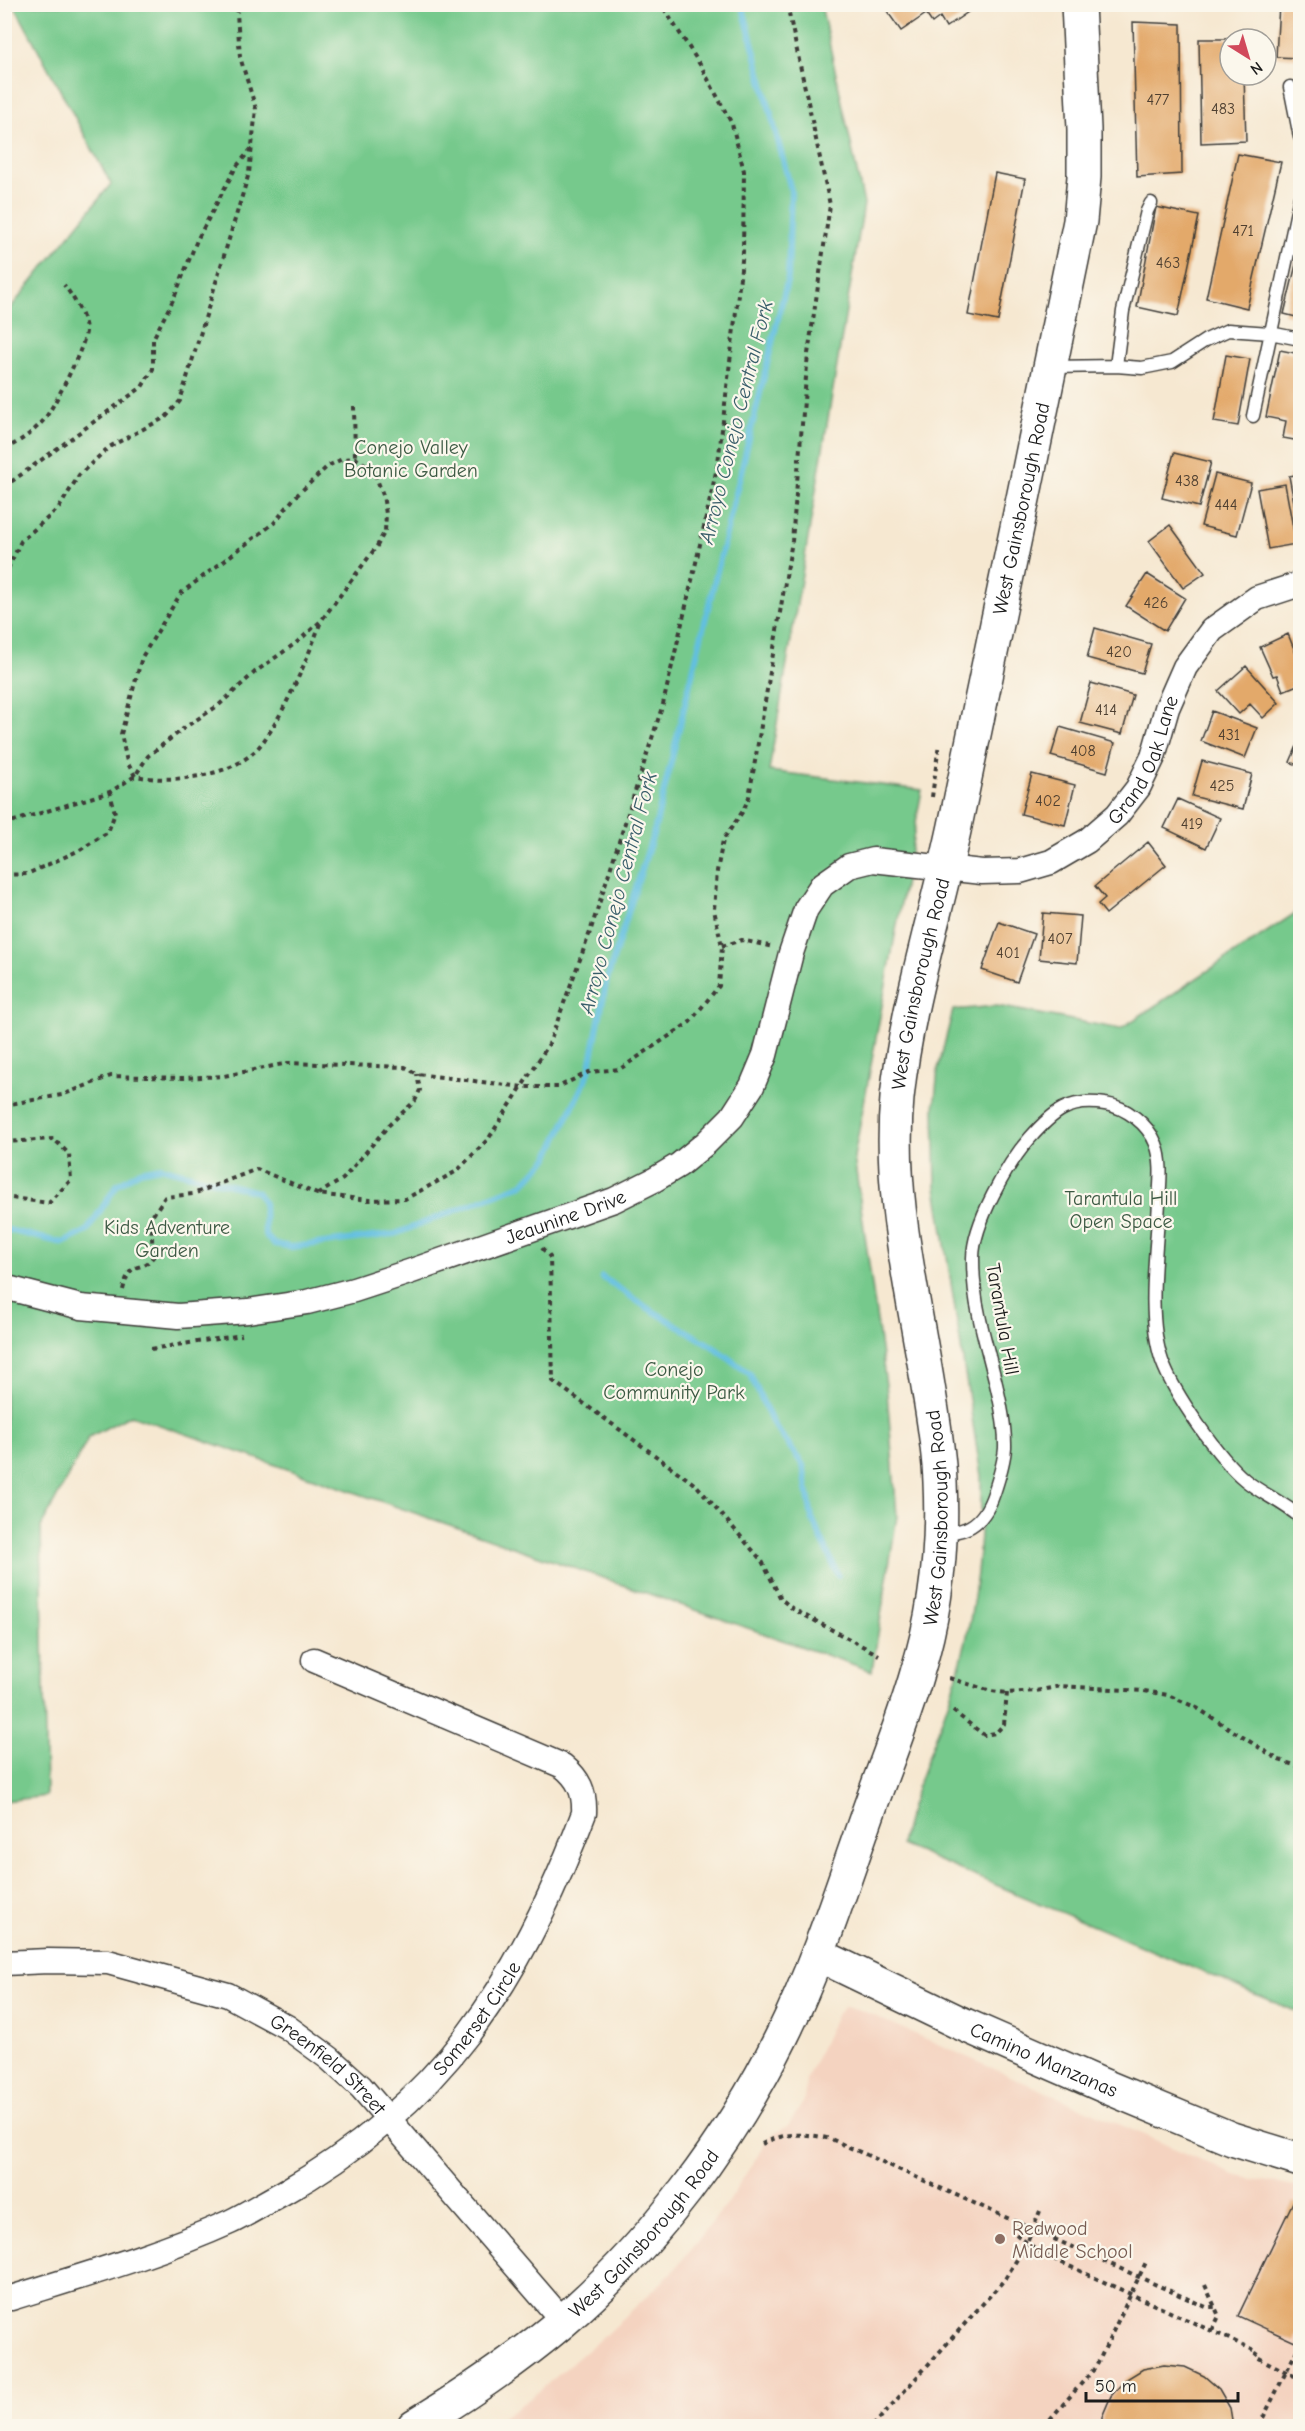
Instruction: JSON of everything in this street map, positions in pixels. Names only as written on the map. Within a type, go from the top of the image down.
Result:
[{"type":"street","name":"West Gainsborough Road","points":[[414,2427],[475,2388],[563,2321],[620,2267],[692,2182],[747,2099],[781,2038],[813,1968],[918,1673],[932,1614],[940,1534],[940,1478],[901,1218],[896,1159],[897,1102],[904,1044],[946,867],[1080,221],[1084,177],[1078,4]]},
{"type":"street","name":"Grand Oak Lane","points":[[946,867],[994,872],[1020,871],[1051,862],[1087,842],[1117,815],[1138,788],[1153,757],[1167,708],[1185,667],[1212,630],[1257,598],[1300,584]]},
{"type":"street","name":"Jeaunine Drive","points":[[4,1287],[81,1307],[118,1312],[177,1316],[248,1311],[307,1302],[342,1293],[614,1200],[679,1165],[706,1143],[732,1117],[752,1086],[765,1055],[791,952],[806,909],[822,885],[849,866],[873,860],[946,867]]},
{"type":"street","name":"Somerset Circle","points":[[11,2298],[152,2255],[232,2221],[303,2182],[357,2146],[389,2120],[454,2054],[493,2002],[532,1936],[584,1813],[585,1799],[574,1775],[562,1766],[314,1660]]},
{"type":"street","name":"Greenfield Street","points":[[4,1963],[48,1960],[108,1962],[228,1995],[287,2027],[329,2058],[361,2087],[563,2321]]},
{"type":"street","name":"Camino Manzanas","points":[[813,1968],[958,2022],[1232,2139],[1300,2160]]},
{"type":"lane","points":[[1290,87],[1300,137]]},
{"type":"lane","points":[[1253,416],[1300,196]]},
{"type":"lane","points":[[1116,366],[1124,311],[1151,202]]},
{"type":"lane","points":[[1051,367],[1116,366],[1142,369],[1172,362],[1206,340],[1228,330],[1270,333],[1300,339]]},
{"type":"lane","name":"Tarantula Hill","points":[[940,1534],[973,1526],[983,1515],[990,1505],[1000,1475],[1005,1448],[1003,1421],[978,1313],[974,1282],[973,1254],[984,1214],[1020,1150],[1052,1114],[1067,1106],[1090,1102],[1112,1105],[1134,1117],[1149,1131],[1157,1146],[1160,1172],[1154,1300],[1156,1336],[1161,1359],[1169,1379],[1224,1459],[1242,1478],[1300,1517]]},
{"type":"path","points":[[4,577],[21,541],[58,508],[79,475],[109,447],[166,417],[180,401],[249,173],[253,148],[256,109],[240,57],[238,4]]},
{"type":"path","points":[[118,1312],[126,1276],[130,1269],[150,1262],[153,1257],[151,1218],[165,1197],[193,1194],[257,1168],[318,1194],[369,1200],[405,1198],[457,1171],[489,1138],[549,1044],[590,932],[663,704],[718,463],[743,252],[744,171],[732,124],[701,66],[660,4]]},
{"type":"path","points":[[4,1105],[62,1095],[111,1076],[224,1077],[288,1063],[405,1067],[417,1074],[523,1087],[558,1087],[589,1072],[620,1069],[690,1022],[719,986],[722,946],[714,910],[717,871],[723,840],[743,811],[749,797],[792,542],[808,354],[830,205],[787,4]]},
{"type":"path","points":[[4,487],[141,387],[153,369],[153,339],[174,298],[197,240],[236,167],[253,148]]},
{"type":"path","points":[[4,449],[15,444],[43,421],[70,373],[86,331],[74,298],[64,285]]},
{"type":"path","points":[[354,406],[355,458]]},
{"type":"path","points":[[4,824],[110,792],[135,777],[148,756],[219,705],[255,672],[296,643],[321,621],[377,546],[385,531],[386,514],[383,495],[373,470],[355,458],[342,459],[328,466],[295,497],[274,523],[181,593],[142,657],[121,734],[127,762],[135,777]]},
{"type":"path","points":[[135,777],[147,779],[201,776],[230,768],[253,753],[270,731],[314,644],[321,621]]},
{"type":"path","points":[[4,874],[27,874],[80,850],[108,832],[115,813],[110,792]]},
{"type":"path","points":[[722,946],[742,940],[791,952]]},
{"type":"path","points":[[318,1194],[343,1179],[389,1125],[415,1101],[420,1090],[417,1074]]},
{"type":"path","points":[[4,1142],[54,1139],[69,1154],[71,1180],[49,1203],[4,1197]]},
{"type":"path","points":[[531,1251],[542,1248],[550,1257],[553,1381],[697,1486],[762,1561],[781,1599],[793,1609],[879,1655]]},
{"type":"path","points":[[151,1349],[244,1335]]},
{"type":"path","points":[[949,1678],[991,1691],[1007,1693],[1061,1686],[1144,1691],[1168,1695],[1197,1708],[1280,1760],[1300,1767]]},
{"type":"path","points":[[953,1711],[984,1736],[996,1733],[1004,1724],[1007,1693]]},
{"type":"path","points":[[762,2144],[789,2134],[831,2139],[1139,2278],[1206,2307],[1215,2307]]},
{"type":"path","points":[[873,2427],[1005,2280],[1027,2243],[1040,2211]]},
{"type":"path","points":[[1016,2234],[1047,2256],[1258,2352],[1255,2356],[1300,2379]]},
{"type":"path","points":[[1044,2427],[1096,2367],[1147,2260]]},
{"type":"path","points":[[1205,2286],[1219,2316],[1212,2331]]},
{"type":"path","points":[[1259,2427],[1300,2344]]},
{"type":"shaded area","name":"Redwood Middle School","points":[[844,2007],[858,2009],[1237,2176],[1300,2188],[1300,2426],[489,2426],[532,2397],[605,2335],[672,2273],[726,2205],[770,2136],[788,2126],[804,2101],[806,2080],[835,2017]]},
{"type":"green space","name":"Conejo Valley Botanic Garden","points":[[14,5],[821,5],[864,204],[769,771],[922,790],[854,1157],[887,1392],[897,1516],[872,1671],[131,1415],[89,1437],[41,1527],[46,1796],[5,1801],[4,316],[111,184]]},
{"type":"green space","name":"Tarantula Hill Open Space","points":[[1300,910],[1300,2013],[901,1845],[912,1802],[964,1651],[979,1551],[981,1476],[936,1187],[934,1109],[938,1069],[953,1010],[997,1006],[1120,1029]]},
{"type":"building","points":[[882,4],[972,4],[974,8],[946,27],[940,17],[932,23],[926,14],[901,31]]},
{"type":"building","points":[[1279,4],[1300,4],[1300,58],[1278,57]]},
{"type":"building","points":[[1133,22],[1181,24],[1182,174],[1137,177]]},
{"type":"building","points":[[1199,39],[1218,39],[1218,87],[1244,87],[1246,141],[1201,143]]},
{"type":"building","points":[[1238,154],[1281,162],[1247,308],[1206,298]]},
{"type":"building","points":[[995,173],[1025,179],[998,321],[968,315]]},
{"type":"building","points":[[1156,207],[1199,216],[1178,316],[1137,307]]},
{"type":"building","points":[[1300,248],[1300,318],[1284,314]]},
{"type":"building","points":[[1280,350],[1300,354],[1300,441],[1283,438],[1286,421],[1266,417]]},
{"type":"building","points":[[1226,355],[1250,359],[1238,426],[1214,422]]},
{"type":"building","points":[[1174,453],[1211,462],[1199,507],[1162,498]]},
{"type":"building","points":[[1215,474],[1251,483],[1237,535],[1201,526]]},
{"type":"building","points":[[1300,474],[1300,529],[1299,529],[1289,476]]},
{"type":"building","points":[[1285,484],[1296,544],[1268,549],[1257,489]]},
{"type":"building","points":[[1170,525],[1205,573],[1183,588],[1149,541]]},
{"type":"building","points":[[1147,574],[1185,598],[1165,631],[1126,606]]},
{"type":"building","points":[[1095,628],[1151,644],[1142,673],[1087,658]]},
{"type":"building","points":[[1288,634],[1300,664],[1300,684],[1283,691],[1277,675],[1273,676],[1260,647]]},
{"type":"building","points":[[1246,666],[1279,703],[1263,718],[1250,704],[1239,714],[1218,691]]},
{"type":"building","points":[[1091,683],[1133,695],[1122,734],[1080,723]]},
{"type":"building","points":[[1212,711],[1257,728],[1245,758],[1201,741]]},
{"type":"building","points":[[1060,727],[1115,743],[1107,772],[1051,756]]},
{"type":"building","points":[[1300,739],[1300,766],[1290,762]]},
{"type":"building","points":[[1202,761],[1252,774],[1243,809],[1192,796]]},
{"type":"building","points":[[1032,774],[1075,785],[1065,825],[1021,814]]},
{"type":"building","points":[[1178,799],[1220,818],[1206,848],[1164,828]]},
{"type":"building","points":[[1148,842],[1166,865],[1106,914],[1098,904],[1105,898],[1095,886]]},
{"type":"building","points":[[1043,913],[1081,916],[1077,963],[1039,959]]},
{"type":"building","points":[[999,922],[1034,934],[1017,982],[982,970]]},
{"type":"building","points":[[1293,2202],[1300,2206],[1300,2331],[1295,2342],[1238,2316]]},
{"type":"building","points":[[1164,2365],[1185,2367],[1204,2376],[1219,2389],[1230,2408],[1233,2426],[1102,2426],[1102,2417],[1111,2396],[1125,2380],[1143,2369]]},
{"type":"waterway","name":"Arroyo Conejo Central Fork","points":[[4,1229],[63,1243],[87,1231],[117,1185],[140,1171],[160,1167],[257,1192],[264,1202],[265,1235],[274,1244],[292,1247],[395,1234],[523,1184],[548,1158],[589,1072],[607,979],[655,828],[788,277],[791,190],[742,4]]},
{"type":"waterway","points":[[602,1277],[646,1307],[712,1346],[750,1374],[772,1422],[803,1465],[812,1518],[838,1575]]},
{"type":"place","name":"Redwood Middle School","points":[[1000,2239]]},
{"type":"park label","name":"Kids Adventure Garden","points":[[167,1238]]},
{"type":"park label","name":"Conejo Community Park","points":[[674,1380]]}]
